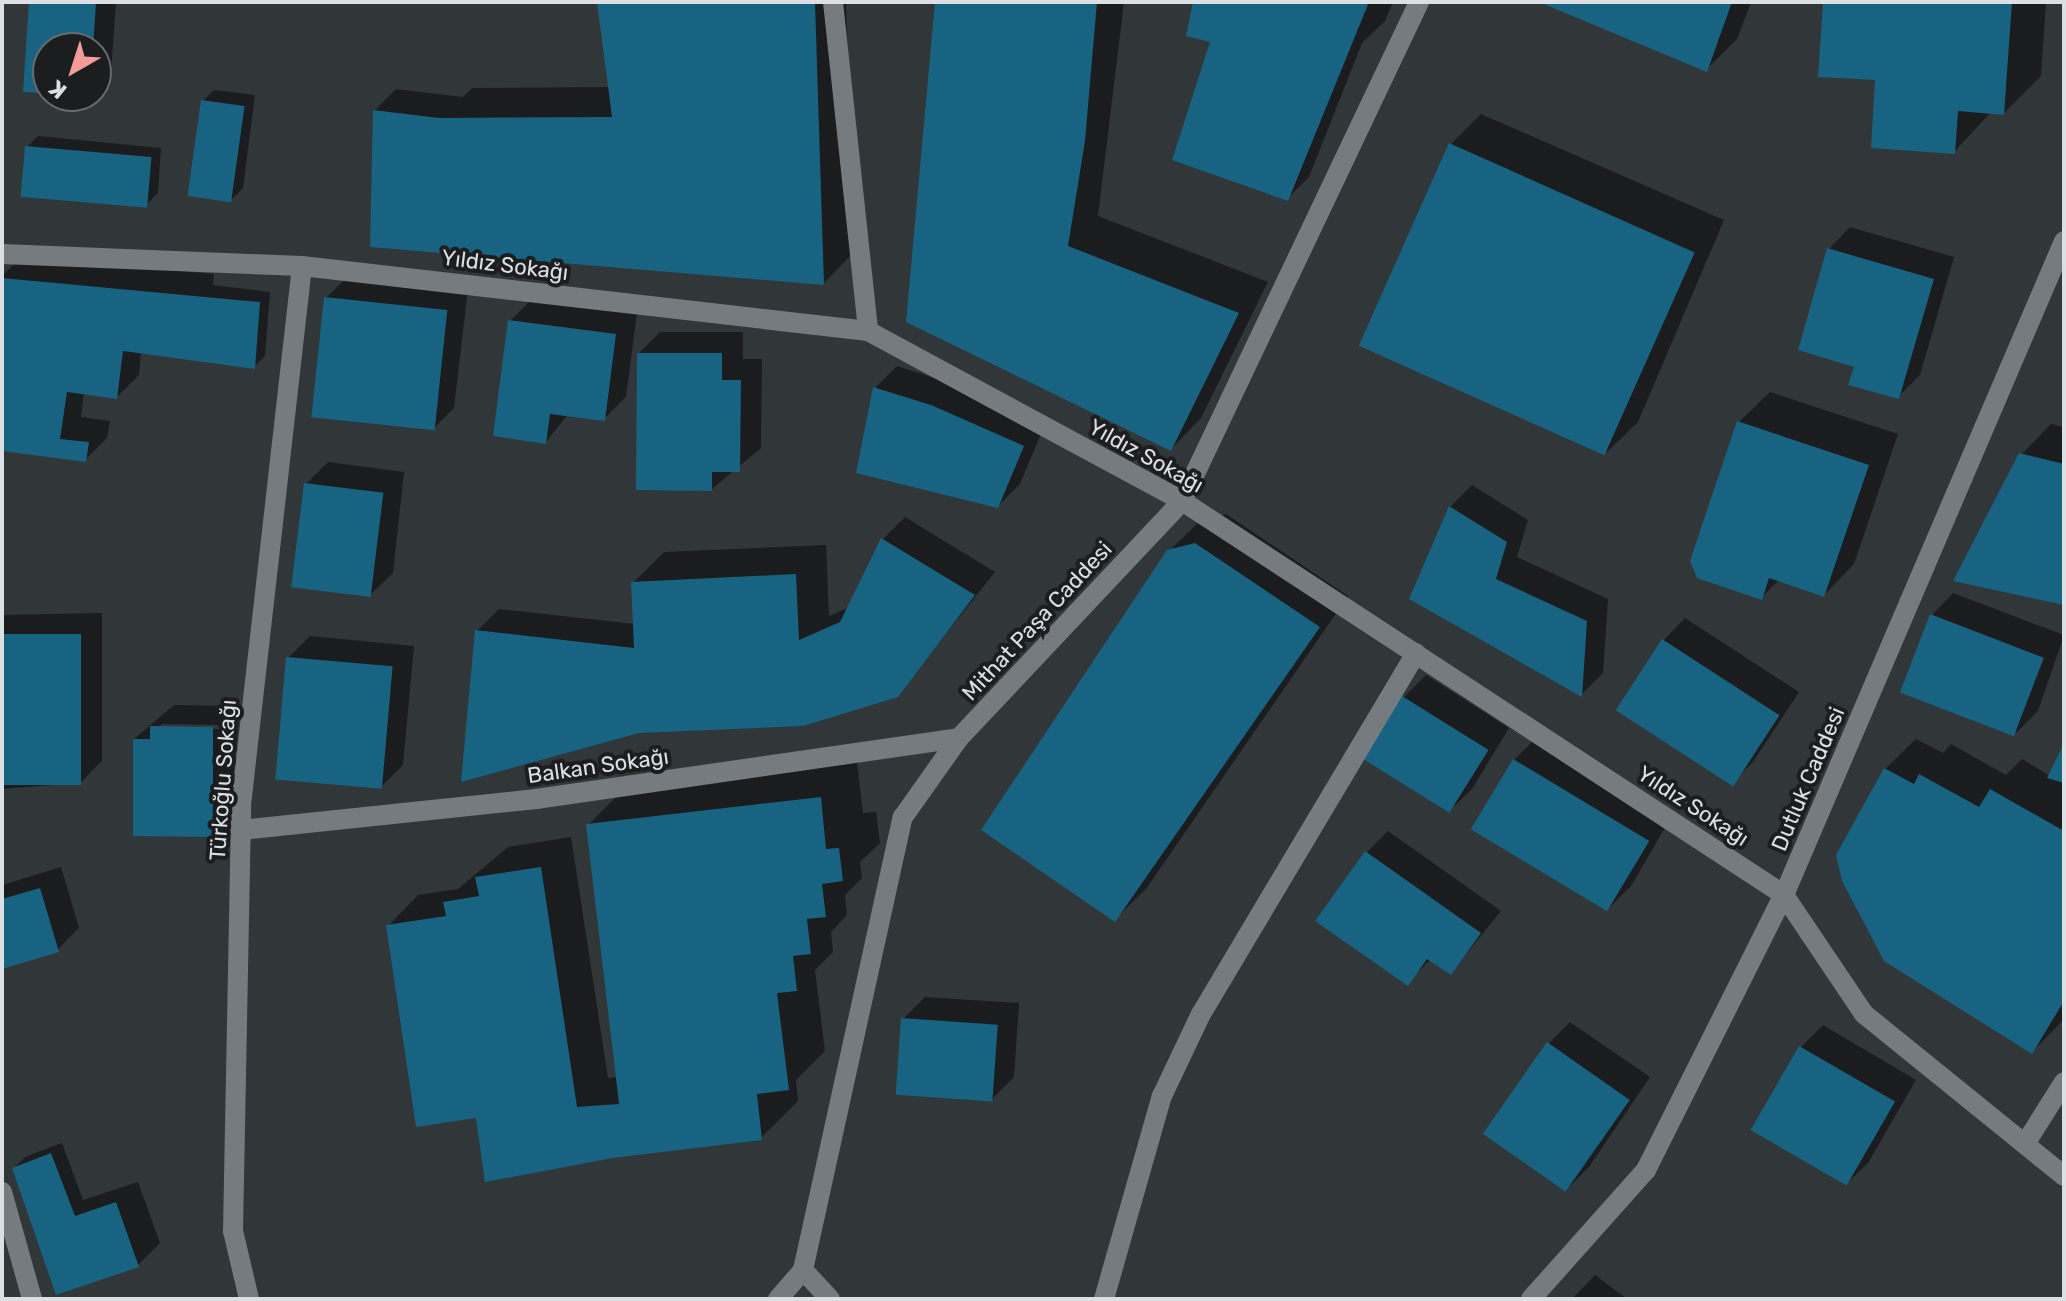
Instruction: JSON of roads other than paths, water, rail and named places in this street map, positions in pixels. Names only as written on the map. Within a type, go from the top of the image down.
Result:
[{"type":"street","points":[[833,2],[868,331]]},
{"type":"street","name":"Mithat Paşa Caddesi","points":[[803,1270],[903,817],[959,738],[1182,501],[1419,2]]},
{"type":"street","name":"Dutluk Caddesi","points":[[1531,1299],[1646,1170],[1784,895],[2064,241]]},
{"type":"street","name":"Yıldız Sokağı","points":[[2,254],[302,266],[868,331],[1182,501],[1784,895],[1864,1014],[2064,1176]]},
{"type":"street","name":"Türkoğlu Sokağı","points":[[249,1299],[233,1231],[241,830],[302,266]]},
{"type":"street","points":[[1104,1299],[1162,1096],[1201,1014],[1416,653]]},
{"type":"street","name":"Balkan Sokağı","points":[[241,830],[536,799],[959,738]]},
{"type":"street","points":[[2025,1144],[2064,1082]]},
{"type":"street","points":[[2,1192],[32,1299]]},
{"type":"street","points":[[778,1299],[803,1270],[830,1299]]}]
